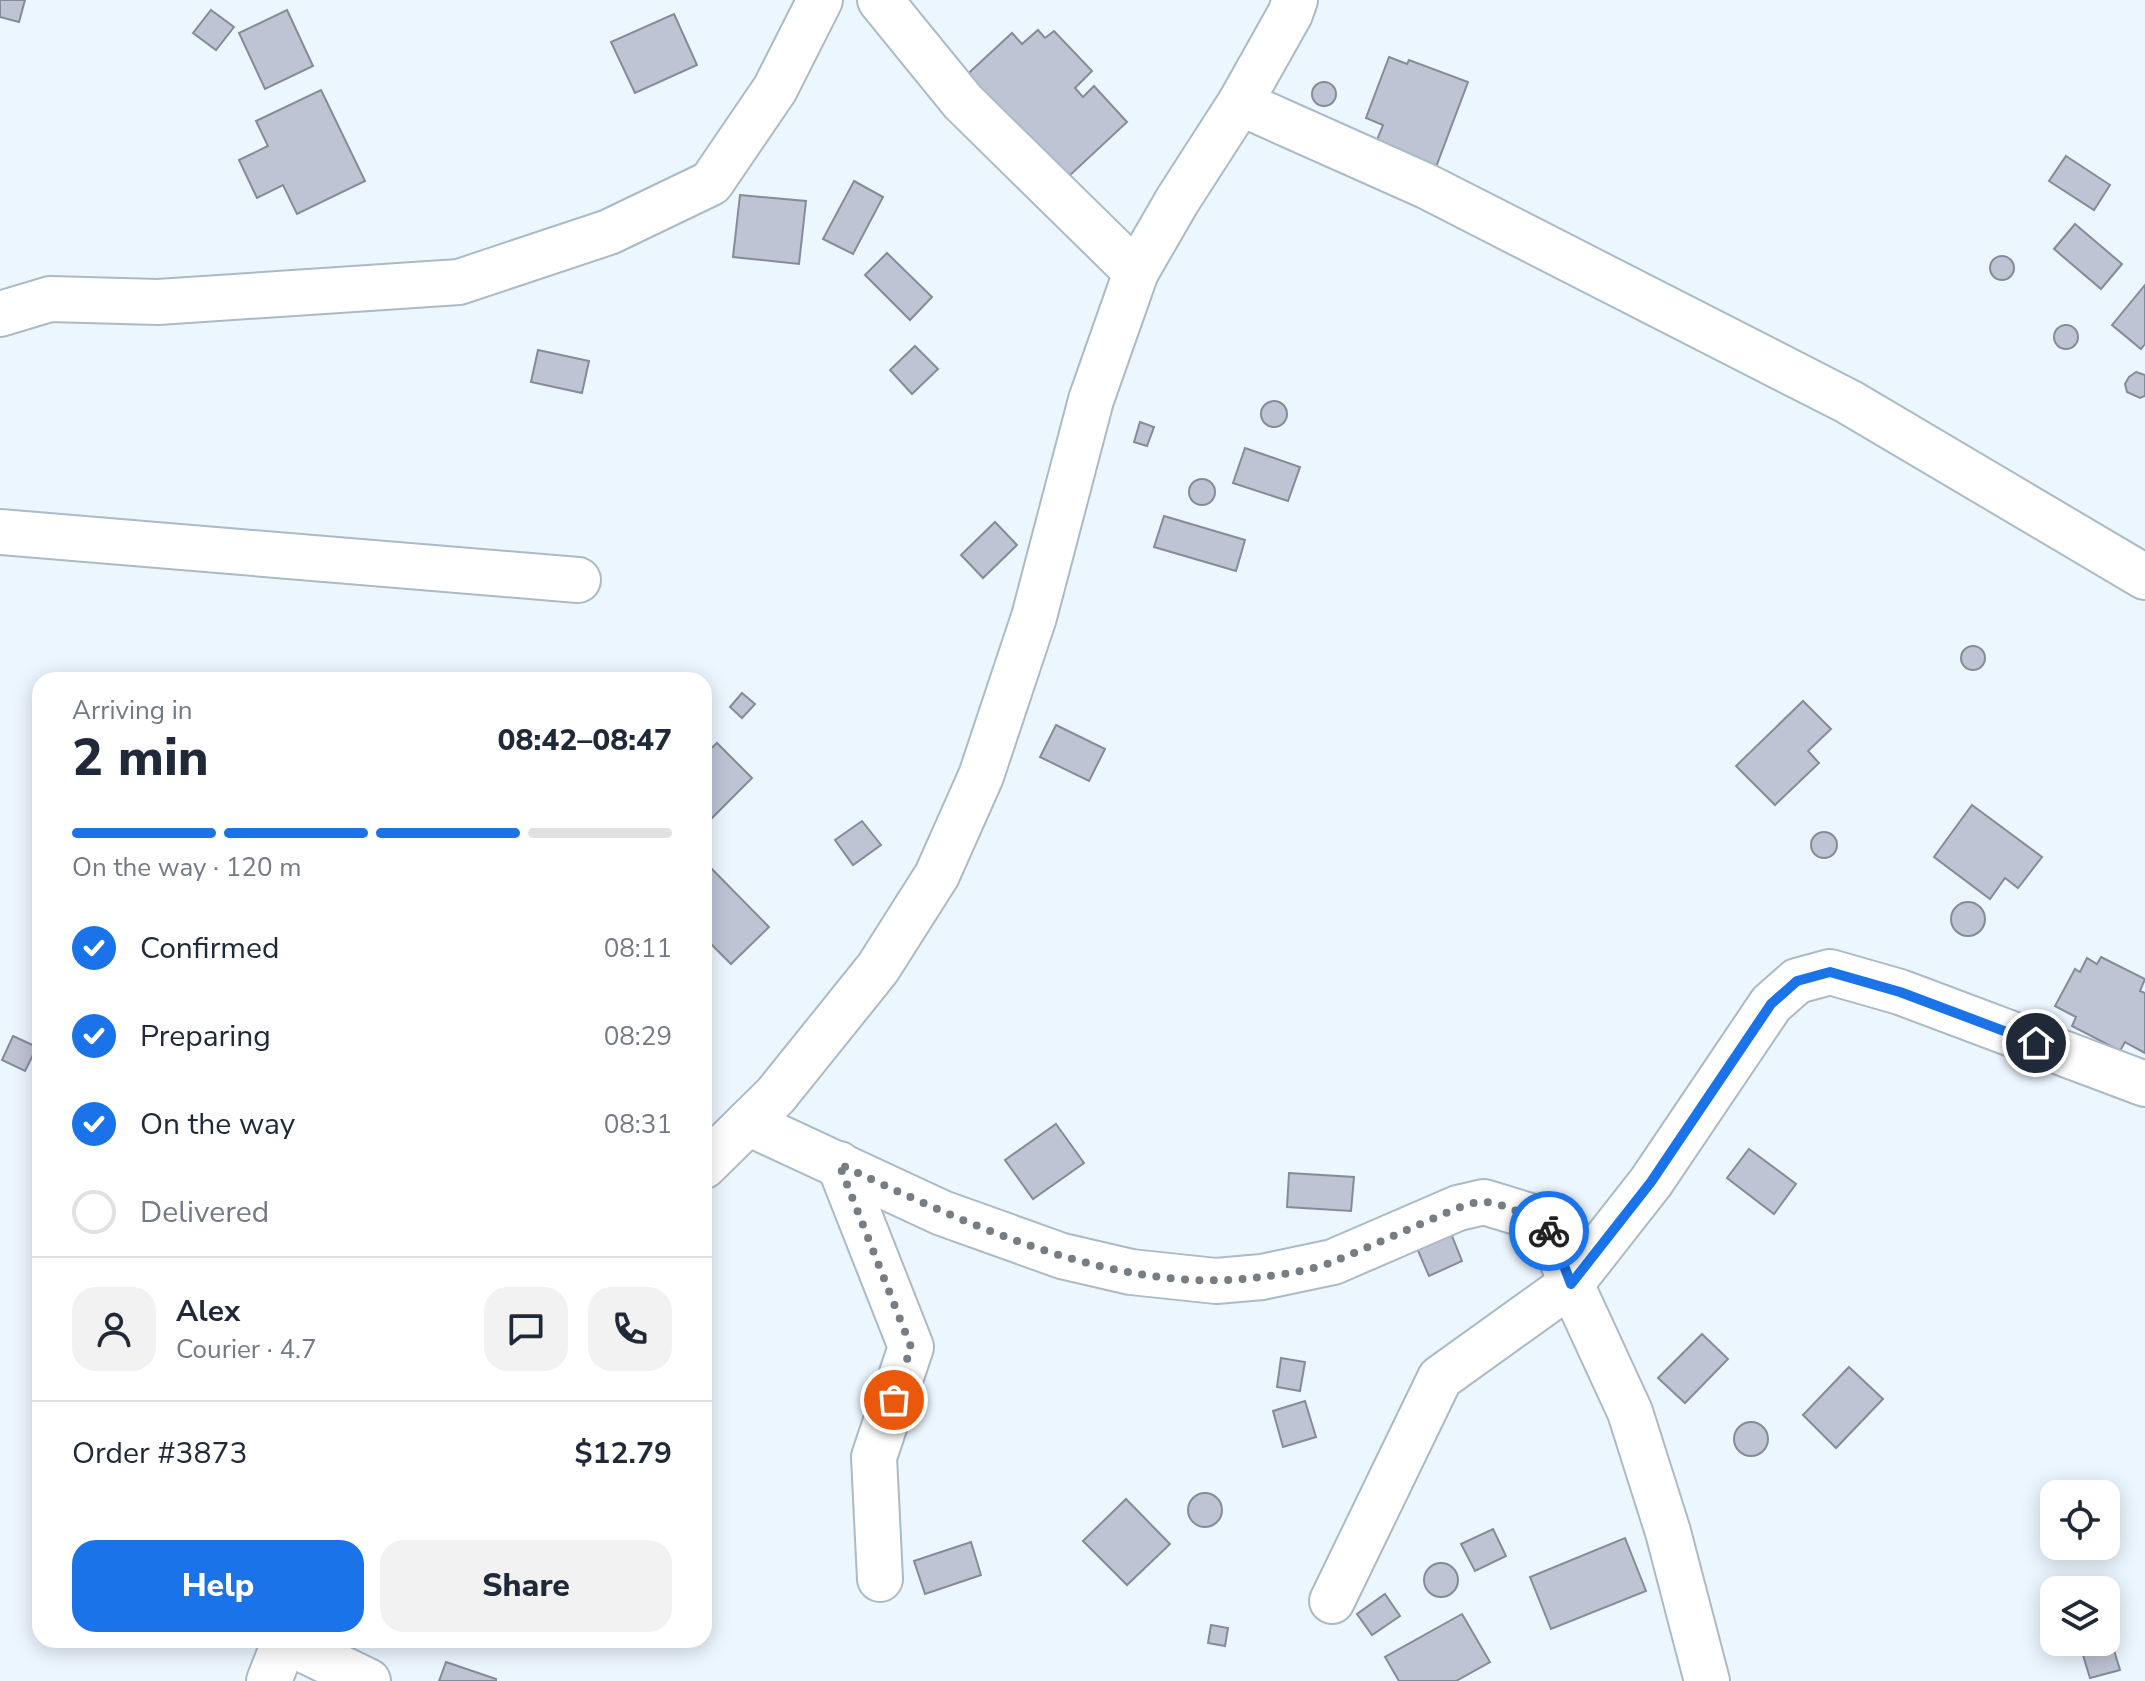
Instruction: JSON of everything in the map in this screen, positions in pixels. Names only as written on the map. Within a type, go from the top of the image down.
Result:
[{"type":"street","points":[[0,314],[50,299],[158,302],[459,282],[609,232],[711,183],[775,89],[820,0]]},
{"type":"street","points":[[880,0],[963,102],[1136,272]]},
{"type":"street","points":[[712,1158],[776,1095],[878,968],[937,875],[981,776],[1034,617],[1091,400],[1136,272],[1240,103],[1295,0]]},
{"type":"street","points":[[1240,103],[1426,186],[1849,402],[2145,577]]},
{"type":"street","points":[[0,532],[578,580]]},
{"type":"street","points":[[1332,1601],[1440,1378],[1571,1284],[1651,1182],[1771,1004],[1797,981],[1830,972],[1900,992],[2145,1084]]},
{"type":"street","points":[[748,1123],[942,1213],[1062,1256],[1131,1272],[1216,1281],[1262,1277],[1333,1262],[1458,1208],[1484,1202],[1533,1217],[1552,1234],[1571,1284],[1630,1412],[1668,1532],[1707,1681]]},
{"type":"street","points":[[839,1164],[911,1347],[874,1457],[880,1579]]},
{"type":"street","points":[[269,1681],[282,1648]]},
{"type":"street","points":[[301,1648],[368,1681]]},
{"type":"building","points":[[0,0],[25,0],[19,22],[0,17]]},
{"type":"building","points":[[211,10],[234,27],[216,50],[193,33]]},
{"type":"building","points":[[287,10],[313,66],[265,89],[239,33]]},
{"type":"building","points":[[674,14],[697,65],[635,93],[611,42]]},
{"type":"building","points":[[1038,30],[1045,38],[1054,31],[1092,71],[1075,88],[1083,97],[1094,86],[1127,122],[1067,178],[959,82],[1012,33],[1022,44]]},
{"type":"building","points":[[1389,57],[1407,64],[1409,60],[1468,82],[1436,167],[1375,145],[1383,125],[1366,118]]},
{"type":"building","points":[[1319,82],[1329,82],[1336,89],[1336,99],[1329,106],[1319,106],[1312,99],[1312,89]]},
{"type":"building","points":[[321,90],[365,181],[297,214],[283,185],[257,198],[239,160],[268,146],[256,121]]},
{"type":"building","points":[[2066,156],[2110,185],[2094,210],[2049,181]]},
{"type":"building","points":[[854,181],[883,197],[853,254],[823,239]]},
{"type":"building","points":[[740,195],[806,201],[799,264],[733,257]]},
{"type":"building","points":[[2075,224],[2122,264],[2101,289],[2054,249]]},
{"type":"building","points":[[887,253],[932,297],[910,320],[865,275]]},
{"type":"building","points":[[1997,256],[2007,256],[2014,263],[2014,273],[2007,280],[1997,280],[1990,273],[1990,263]]},
{"type":"building","points":[[2145,285],[2145,344],[2141,349],[2112,325]]},
{"type":"building","points":[[2061,325],[2071,325],[2078,332],[2078,342],[2071,349],[2061,349],[2054,342],[2054,332]]},
{"type":"building","points":[[915,346],[938,369],[912,394],[890,370]]},
{"type":"building","points":[[538,350],[589,361],[582,393],[531,382]]},
{"type":"building","points":[[2136,372],[2145,375],[2145,396],[2140,398],[2127,392],[2125,384]]},
{"type":"building","points":[[1274,401],[1283,405],[1287,414],[1283,423],[1274,427],[1265,423],[1261,414],[1265,405]]},
{"type":"building","points":[[1140,422],[1154,427],[1147,446],[1134,442]]},
{"type":"building","points":[[1245,448],[1300,467],[1288,501],[1233,483]]},
{"type":"building","points":[[1202,479],[1211,483],[1215,492],[1211,501],[1202,505],[1193,501],[1189,492],[1193,483]]},
{"type":"building","points":[[1164,516],[1245,540],[1236,571],[1154,547]]},
{"type":"building","points":[[995,522],[1017,545],[983,578],[961,555]]},
{"type":"building","points":[[1973,646],[1982,649],[1985,658],[1982,667],[1973,670],[1964,667],[1961,658],[1964,649]]},
{"type":"building","points":[[742,693],[755,704],[742,718],[730,707]]},
{"type":"building","points":[[1803,701],[1831,729],[1808,751],[1819,763],[1775,805],[1736,766]]},
{"type":"building","points":[[1056,725],[1105,749],[1089,781],[1040,757]]},
{"type":"building","points":[[717,743],[752,778],[712,818],[712,748]]},
{"type":"building","points":[[1972,805],[2042,857],[2018,888],[2005,878],[1990,899],[1934,857]]},
{"type":"building","points":[[862,821],[881,845],[853,865],[835,840]]},
{"type":"building","points":[[1824,832],[1833,836],[1837,845],[1833,854],[1824,858],[1815,854],[1811,845],[1815,836]]},
{"type":"building","points":[[712,869],[769,927],[731,964],[712,945]]},
{"type":"building","points":[[1968,902],[1980,907],[1985,919],[1980,931],[1968,936],[1956,931],[1951,919],[1956,907]]},
{"type":"building","points":[[2101,957],[2145,979],[2140,991],[2145,993],[2145,1053],[2125,1042],[2120,1051],[2072,1026],[2076,1017],[2055,1006],[2075,969],[2080,972],[2087,958],[2097,964]]},
{"type":"building","points":[[13,1036],[32,1045],[32,1057],[25,1071],[2,1060]]},
{"type":"building","points":[[1056,1124],[1084,1163],[1033,1199],[1005,1160]]},
{"type":"building","points":[[1749,1149],[1796,1184],[1774,1214],[1727,1178]]},
{"type":"building","points":[[1289,1173],[1354,1177],[1351,1211],[1287,1207]]},
{"type":"building","points":[[1450,1231],[1462,1261],[1429,1276],[1416,1246]]},
{"type":"building","points":[[1702,1334],[1728,1359],[1685,1403],[1658,1378]]},
{"type":"building","points":[[1281,1358],[1305,1362],[1300,1391],[1277,1387]]},
{"type":"building","points":[[1849,1367],[1883,1399],[1836,1448],[1803,1415]]},
{"type":"building","points":[[1305,1401],[1316,1437],[1283,1447],[1273,1411]]},
{"type":"building","points":[[1751,1422],[1763,1427],[1768,1439],[1763,1451],[1751,1456],[1739,1451],[1734,1439],[1739,1427]]},
{"type":"building","points":[[1205,1493],[1217,1498],[1222,1510],[1217,1522],[1205,1527],[1193,1522],[1188,1510],[1193,1498]]},
{"type":"building","points":[[1126,1499],[1170,1544],[1127,1585],[1083,1541]]},
{"type":"building","points":[[1493,1529],[1506,1556],[1475,1571],[1461,1544]]},
{"type":"building","points":[[1625,1538],[1646,1591],[1551,1629],[1530,1577]]},
{"type":"building","points":[[971,1542],[981,1575],[925,1594],[914,1561]]},
{"type":"building","points":[[1441,1563],[1453,1568],[1458,1580],[1453,1592],[1441,1597],[1429,1592],[1424,1580],[1429,1568]]},
{"type":"building","points":[[1385,1594],[1400,1616],[1372,1635],[1357,1614]]},
{"type":"building","points":[[1462,1614],[1490,1662],[1456,1681],[1399,1681],[1385,1657]]},
{"type":"building","points":[[1211,1625],[1228,1628],[1225,1646],[1208,1643]]},
{"type":"building","points":[[2083,1656],[2116,1656],[2120,1670],[2090,1678]]},
{"type":"building","points":[[446,1662],[496,1679],[496,1681],[439,1681]]},
{"type":"way so far","points":[[894,1400],[911,1347],[839,1164],[942,1213],[1062,1256],[1131,1272],[1216,1281],[1262,1277],[1333,1262],[1458,1208],[1484,1202],[1533,1217],[1549,1231]]},
{"type":"route","points":[[1549,1231],[1571,1284],[1651,1182],[1771,1004],[1797,981],[1830,972],[1900,992],[2036,1043]]}]
